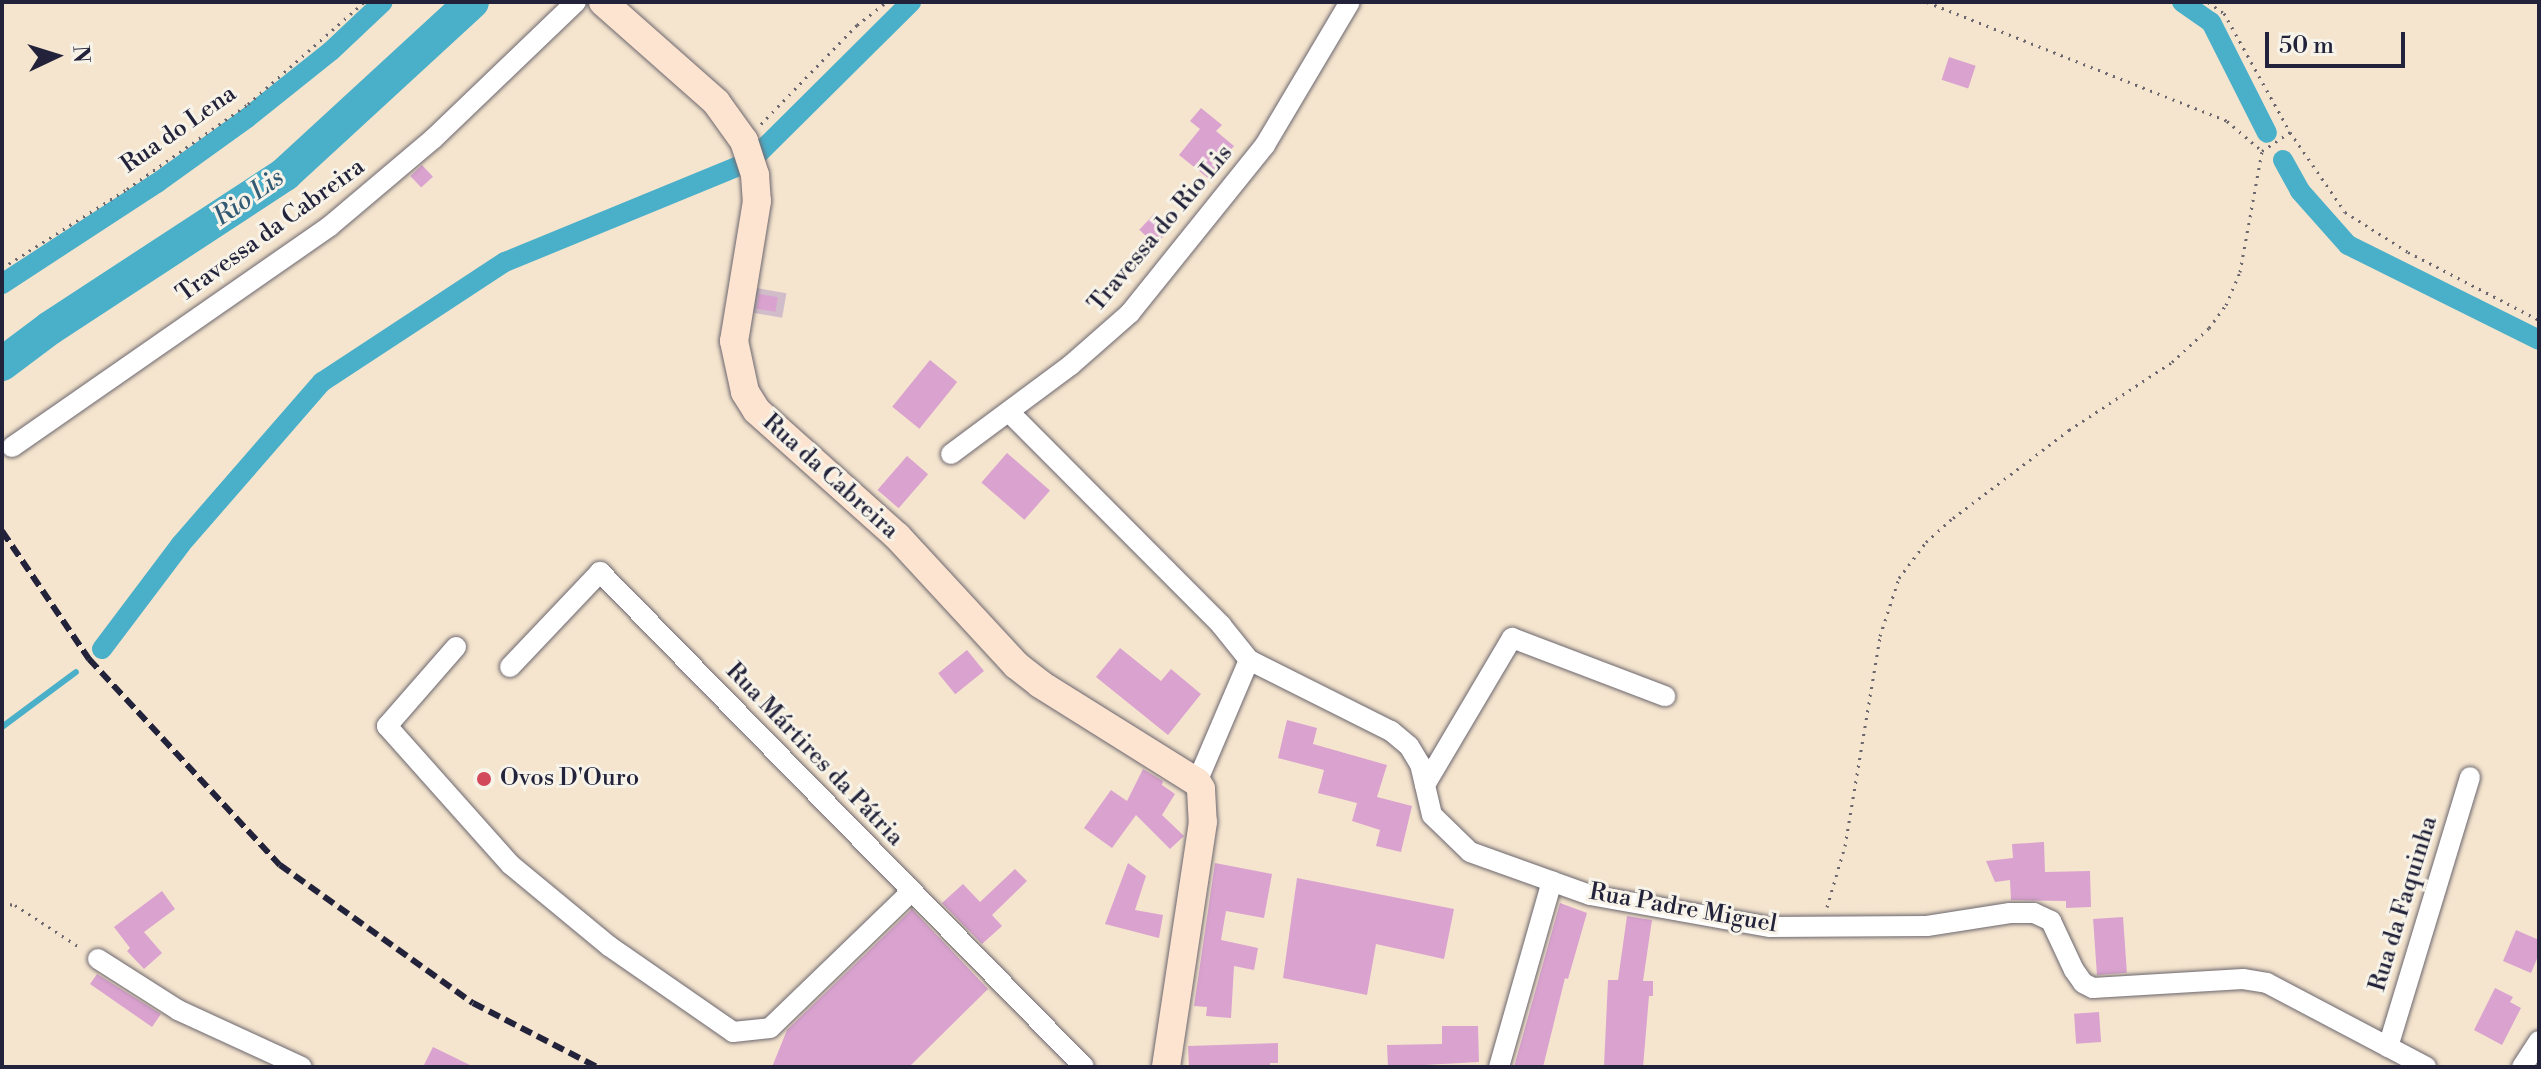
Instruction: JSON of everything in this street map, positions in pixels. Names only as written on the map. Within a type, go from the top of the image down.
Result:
[{"type":"main road","name":"Rua da Cabreira","points":[[603,2],[716,102],[744,141],[755,175],[757,201],[734,341],[745,392],[757,411],[897,536],[1016,665],[1040,684],[1197,782]]},
{"type":"main road","points":[[1166,1067],[1203,822],[1204,799],[1197,782]]},
{"type":"street","name":"Travessa da Cabreira","points":[[12,447],[330,226],[433,139],[576,2]]},
{"type":"street","name":"Travessa do Rio Lis","points":[[951,454],[1009,412],[1130,313],[1265,145],[1350,2]]},
{"type":"street","points":[[1009,412],[1221,625],[1249,660],[1197,782]]},
{"type":"street","name":"Rua Mártires da Pátria","points":[[510,667],[600,572],[1084,1067]]},
{"type":"street","points":[[1425,785],[1512,638],[1665,696]]},
{"type":"street","points":[[456,647],[387,726],[511,865],[609,946],[733,1032],[770,1028],[911,892]]},
{"type":"street","name":"Rua Padre Miguel","points":[[1249,660],[1391,731],[1409,746],[1420,764],[1432,815],[1470,852],[1590,895],[1770,927],[1927,926],[2010,913],[2034,913],[2051,921],[2074,970],[2083,983],[2093,988],[2243,979],[2267,983],[2426,1067]]},
{"type":"street","name":"Rua da Faquinha","points":[[2388,1047],[2470,777]]},
{"type":"street","points":[[1499,1067],[1552,881]]},
{"type":"street","points":[[98,959],[178,1010],[302,1067]]},
{"type":"street","points":[[2522,1067],[2539,1041]]},
{"type":"path","name":"Rua do Lena","points":[[2,268],[127,189],[248,104],[364,2]]},
{"type":"path","points":[[744,141],[857,25],[886,2]]},
{"type":"path","points":[[1927,2],[2227,121],[2262,151]]},
{"type":"path","points":[[2208,2],[2224,13],[2290,132],[2345,212],[2408,252],[2539,320]]},
{"type":"path","points":[[1821,926],[1845,846],[1880,636],[1899,578],[1926,542],[1953,518],[2069,430],[2172,362],[2209,328],[2226,305],[2240,272],[2262,151],[2290,132]]},
{"type":"path","points":[[2,903],[15,905],[98,959]]},
{"type":"shaded area","points":[[751,287],[786,293],[782,318],[747,312]]},
{"type":"building","points":[[1949,57],[1976,66],[1968,88],[1942,80]]},
{"type":"building","points":[[1201,108],[1222,125],[1216,131],[1234,146],[1208,178],[1179,155],[1200,129],[1190,121]]},
{"type":"building","points":[[422,165],[433,177],[421,188],[410,176]]},
{"type":"building","points":[[1155,213],[1171,228],[1155,245],[1139,230]]},
{"type":"building","points":[[759,294],[778,297],[775,312],[757,309]]},
{"type":"building","points":[[930,360],[957,382],[919,429],[892,407]]},
{"type":"building","points":[[1007,453],[1050,490],[1024,520],[981,482]]},
{"type":"building","points":[[907,456],[928,474],[899,508],[877,490]]},
{"type":"building","points":[[1120,648],[1161,681],[1171,669],[1201,694],[1168,735],[1096,677]]},
{"type":"building","points":[[967,650],[984,671],[955,694],[938,673]]},
{"type":"building","points":[[1287,720],[1317,728],[1313,744],[1387,765],[1377,797],[1412,806],[1401,852],[1376,846],[1380,830],[1352,821],[1357,803],[1318,793],[1324,770],[1278,758]]},
{"type":"building","points":[[1143,769],[1163,781],[1162,785],[1175,794],[1162,815],[1184,836],[1170,849],[1136,815],[1112,848],[1084,828],[1111,790],[1127,801]]},
{"type":"building","points":[[2044,842],[2045,872],[2090,871],[2091,907],[2066,908],[2066,901],[2011,900],[2010,880],[1995,882],[1986,861],[2013,858],[2012,844]]},
{"type":"building","points":[[1128,863],[1146,876],[1135,910],[1163,915],[1159,938],[1105,924]]},
{"type":"building","points":[[1215,863],[1272,874],[1264,918],[1226,911],[1221,940],[1258,948],[1254,970],[1234,966],[1231,1018],[1206,1016],[1207,1007],[1194,1006]]},
{"type":"building","points":[[1015,869],[1027,881],[992,915],[1002,926],[982,944],[942,903],[963,884],[980,902]]},
{"type":"building","points":[[1297,878],[1454,909],[1444,959],[1376,944],[1367,995],[1283,978]]},
{"type":"building","points":[[162,891],[175,909],[144,932],[162,953],[144,969],[127,951],[130,948],[114,927]]},
{"type":"building","points":[[1560,903],[1587,913],[1568,979],[1565,978],[1543,1067],[1514,1067]]},
{"type":"building","points":[[912,909],[988,989],[909,1067],[772,1067],[787,1030]]},
{"type":"building","points":[[1627,916],[1652,920],[1643,981],[1653,981],[1653,996],[1649,996],[1643,1067],[1604,1066],[1608,980],[1618,980]]},
{"type":"building","points":[[2123,917],[2127,973],[2097,975],[2093,919]]},
{"type":"building","points":[[2516,930],[2539,940],[2539,954],[2531,973],[2503,961]]},
{"type":"building","points":[[97,974],[161,1014],[152,1027],[90,984]]},
{"type":"building","points":[[2495,988],[2513,997],[2510,1002],[2521,1008],[2502,1045],[2474,1030]]},
{"type":"building","points":[[2099,1012],[2101,1042],[2076,1044],[2074,1014]]},
{"type":"building","points":[[1442,1026],[1478,1026],[1479,1062],[1388,1067],[1387,1045],[1442,1044]]},
{"type":"building","points":[[1278,1043],[1278,1063],[1270,1063],[1270,1067],[1189,1067],[1188,1046]]},
{"type":"building","points":[[433,1047],[474,1067],[423,1067]]},
{"type":"waterway","points":[[2,284],[157,183],[247,118],[331,51],[383,2]]},
{"type":"waterway","name":"Rio Lis","points":[[2,364],[50,328],[285,174],[472,2]]},
{"type":"waterway","points":[[758,154],[911,2]]},
{"type":"waterway","points":[[2182,2],[2211,22],[2267,133]]},
{"type":"waterway","points":[[2283,160],[2300,191],[2348,245],[2539,340]]},
{"type":"waterway","points":[[102,649],[181,544],[322,382],[505,262],[742,165]]},
{"type":"waterway","points":[[2,727],[76,672]]},
{"type":"railway","points":[[2,531],[89,659],[280,865],[473,1003],[597,1067]]},
{"type":"place","name":"Ovos D'Ouro","points":[[484,779]]}]
